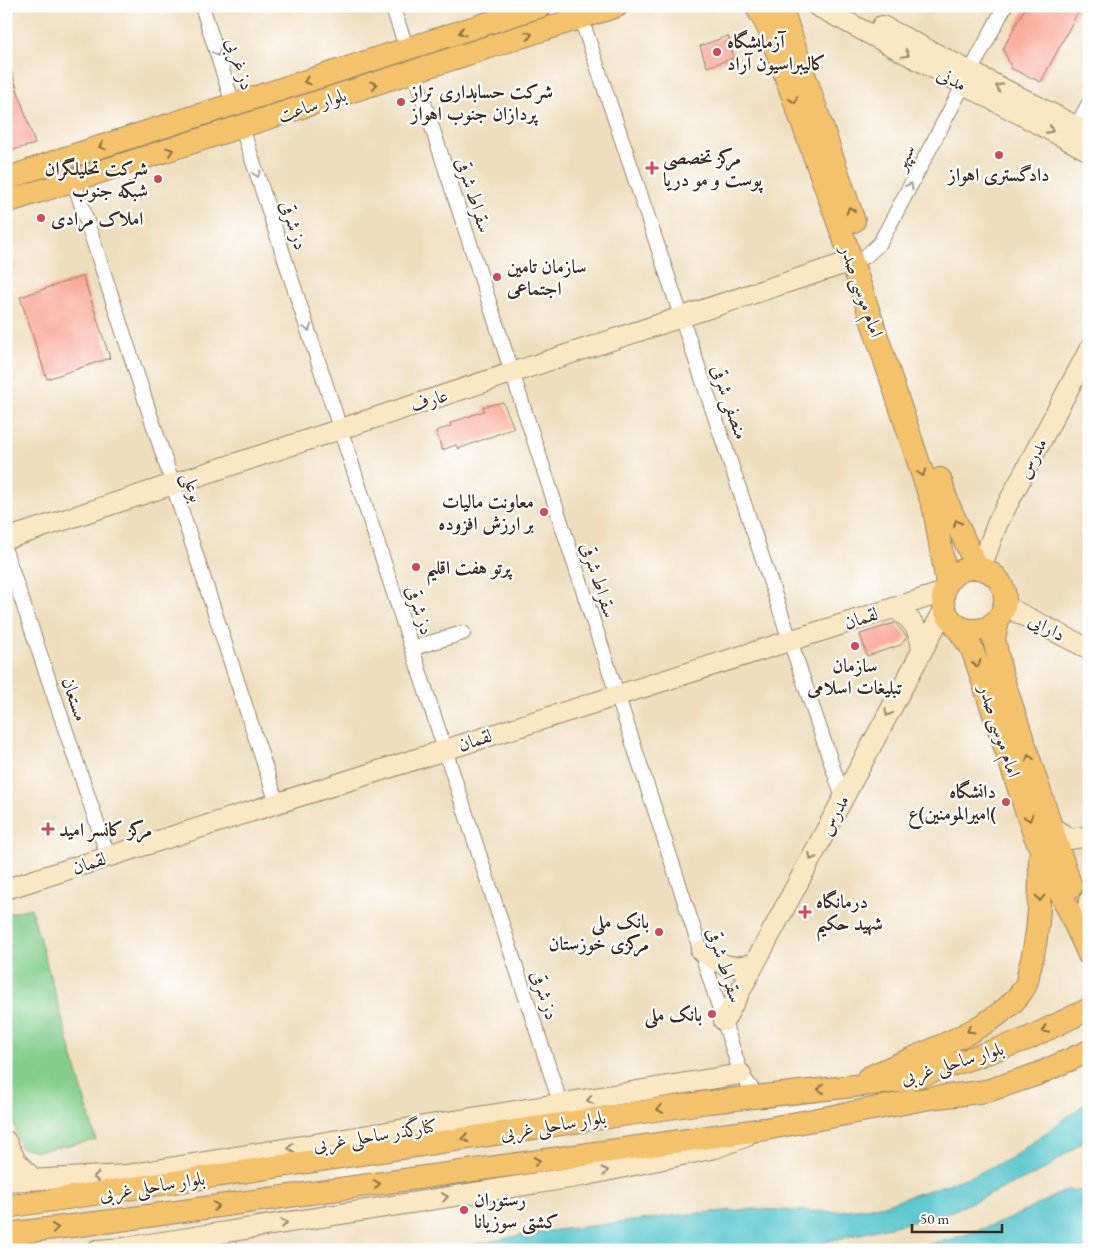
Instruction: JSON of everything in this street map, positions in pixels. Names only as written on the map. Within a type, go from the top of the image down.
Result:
[{"type":"main road","name":"بلوار ساعت","points":[[6,179],[62,159],[542,6]]},
{"type":"main road","name":"بلوار ساعت","points":[[6,202],[74,182],[617,6]]},
{"type":"main road","name":"امام موسی صدر","points":[[756,6],[768,27],[859,258],[948,504],[979,568]]},
{"type":"main road","name":"امام موسی صدر","points":[[781,6],[934,509],[947,602],[972,649],[1040,849],[1084,918]]},
{"type":"main road","points":[[6,173],[62,159]]},
{"type":"main road","points":[[6,207],[74,182]]},
{"type":"main road","points":[[979,568],[990,572],[1003,586],[1002,613],[981,630],[971,630],[947,602],[962,570],[979,568]]},
{"type":"main road","name":"امام موسی صدر","points":[[1002,613],[994,639],[1002,676],[1051,828],[1084,918]]},
{"type":"main road","points":[[854,1085],[953,1040],[1003,1011],[1025,988],[1034,951],[1040,908],[1040,849]]},
{"type":"main road","points":[[1084,918],[1089,955]]},
{"type":"main road","name":"بلوار ساحلی غربی","points":[[6,1207],[757,1096],[908,1080],[1027,1039],[1089,1009]]},
{"type":"main road","name":"بلوار ساحلی غربی","points":[[6,1234],[112,1221],[765,1129],[932,1098],[987,1091],[1038,1074],[1089,1051]]},
{"type":"main road","points":[[943,1068],[974,1065],[1009,1057],[1015,1059],[1018,1063],[1019,1072],[1007,1085]]},
{"type":"street","name":"دز غربی","points":[[202,6],[233,104]]},
{"type":"street","points":[[392,6],[407,49]]},
{"type":"street","name":"مدنی","points":[[817,6],[967,79],[1082,130]]},
{"type":"street","name":"مدنی","points":[[844,6],[1089,151]]},
{"type":"street","name":"سپهر","points":[[859,258],[880,243],[1005,6]]},
{"type":"street","name":"منصفی شرقی","points":[[581,18],[843,798]]},
{"type":"street","name":"سقراط شرقی","points":[[414,72],[741,1074],[757,1096]]},
{"type":"street","points":[[1082,130],[1089,103]]},
{"type":"street","name":"دز شرقی","points":[[242,128],[561,1105]]},
{"type":"street","name":"بوعلی","points":[[74,182],[276,803]]},
{"type":"street","name":"عارف","points":[[6,539],[859,258]]},
{"type":"street","name":"مدرس","points":[[979,568],[997,524],[1089,350]]},
{"type":"street","name":"مستعان","points":[[6,553],[108,856]]},
{"type":"street","name":"مدرس","points":[[724,1021],[947,602]]},
{"type":"street","name":"لقمان","points":[[6,889],[893,608],[947,602]]},
{"type":"street","points":[[893,608],[905,614],[914,623],[920,635],[922,648]]},
{"type":"street","name":"دارایی","points":[[1002,613],[1089,649]]},
{"type":"street","points":[[413,648],[463,633]]},
{"type":"street","points":[[1051,828],[1071,838],[1089,836]]},
{"type":"street","points":[[701,951],[719,963],[737,968],[755,964]]},
{"type":"street","name":"کنارگذر ساحلی غربی","points":[[6,1181],[126,1175],[741,1074]]},
{"type":"street","points":[[97,1250],[133,1247],[582,1176],[715,1148],[765,1129]]},
{"type":"street","points":[[6,1141],[16,1160],[34,1180]]},
{"type":"street","points":[[155,1170],[190,1180]]},
{"type":"green space","points":[[31,908],[96,1140],[36,1151],[20,1147],[6,1092],[6,914]]},
{"type":"water","points":[[1089,1101],[1089,1137],[1043,1171],[952,1211],[829,1241],[811,1250],[432,1250],[460,1247],[532,1233],[698,1213],[754,1209],[831,1212],[880,1206],[972,1176],[1011,1158]]},
{"type":"water","points":[[1067,1190],[1089,1191],[1089,1250],[904,1250],[955,1238],[1007,1220]]},
{"type":"building","points":[[1026,6],[1081,6],[1041,82],[1012,69],[1003,49]]},
{"type":"building","name":"آزمایشگاه کالیبراسیون آراد","points":[[728,36],[734,58],[707,67],[700,46]]},
{"type":"building","points":[[6,61],[8,61],[35,144],[6,152]]},
{"type":"building","points":[[83,276],[110,358],[47,379],[20,297]]},
{"type":"building","points":[[503,402],[514,428],[458,449],[456,445],[442,450],[436,431],[451,426],[450,423],[484,411],[483,407]]},
{"type":"building","points":[[895,623],[907,637],[901,645],[867,656],[860,634]]},
{"type":"place","name":"آزمایشگاه کالیبراسیون آراد","points":[[717,52]]},
{"type":"place","name":"شرکت حسابداری تراز پردازان جنوب اهواز","points":[[401,102]]},
{"type":"place","name":"دادگستری اهواز","points":[[999,155]]},
{"type":"place","name":"مرکز تخصصی پوست و مو دریا","points":[[652,168]]},
{"type":"place","name":"شرکت تحلیلگران شبکه جنوب","points":[[158,179]]},
{"type":"place","name":"املاک مرادی","points":[[41,218]]},
{"type":"place","name":"سازمان تامین اجتماعی","points":[[497,277]]},
{"type":"place","name":"معاونت مالیات بر ارزش افزوده","points":[[544,512]]},
{"type":"place","name":"پرتو هفت اقلیم","points":[[416,567]]},
{"type":"place","name":"سازمان تبلیغات اسلامی","points":[[855,646]]},
{"type":"place","name":"دانشگاه امیرالمومنین)ع(","points":[[1006,802]]},
{"type":"place","name":"مرکز کانسر امید","points":[[48,829]]},
{"type":"place","name":"درمانگاه شهید حکیم","points":[[805,912]]},
{"type":"place","name":"بانک ملی مرکزی خوزستان","points":[[659,932]]},
{"type":"place","name":"بانک ملی","points":[[712,1014]]},
{"type":"place","name":"رستوران کشتی سوزیانا","points":[[464,1210]]}]
